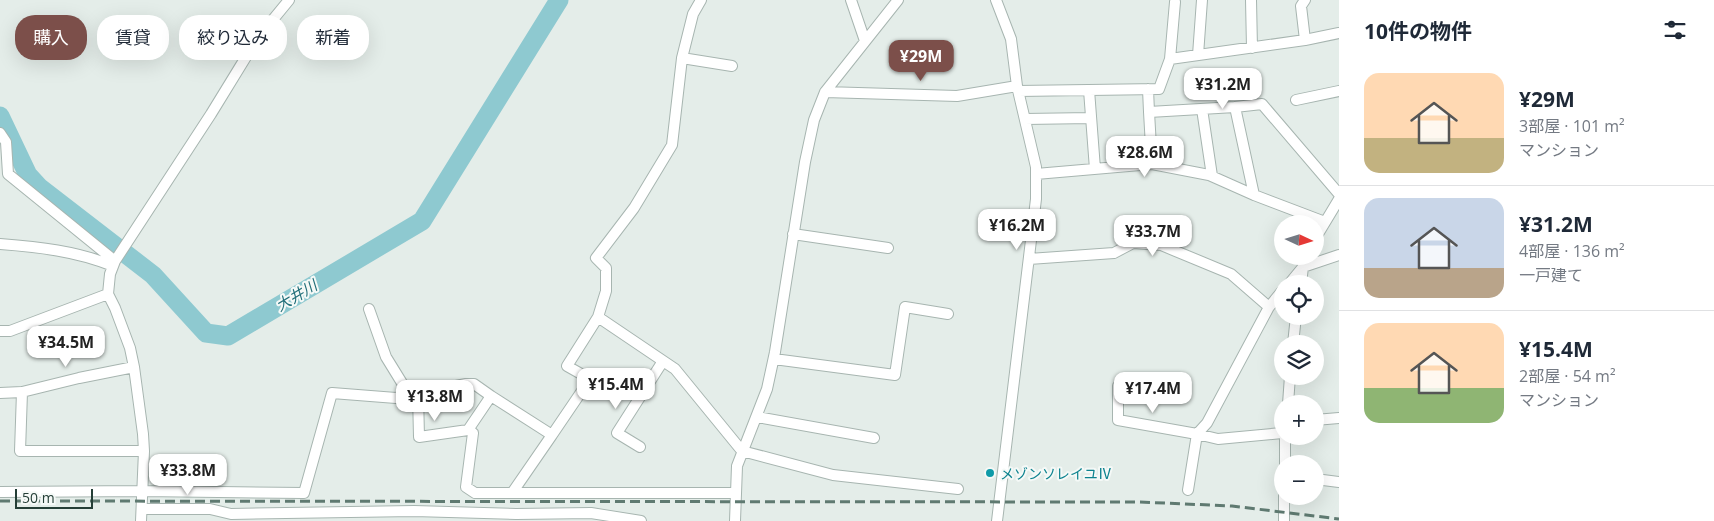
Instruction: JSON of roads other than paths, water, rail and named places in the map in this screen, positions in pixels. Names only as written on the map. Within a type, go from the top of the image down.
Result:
[{"type":"street","points":[[141,521],[144,451],[134,367],[130,348],[116,308],[108,294],[108,281],[115,262],[124,247],[211,114],[257,39],[288,0]]},
{"type":"street","points":[[512,493],[590,379],[568,366],[598,317],[606,291],[606,268],[596,258],[634,208],[672,144],[682,58],[693,14],[701,0]]},
{"type":"street","points":[[851,0],[865,41]]},
{"type":"street","points":[[735,521],[737,466],[767,389],[774,359],[793,234],[812,128],[826,92],[898,0]]},
{"type":"street","points":[[996,0],[1011,39],[1018,88],[1036,167],[1036,199],[997,521]]},
{"type":"street","points":[[1198,55],[1202,0]]},
{"type":"street","points":[[1251,0],[1252,48]]},
{"type":"street","points":[[1304,0],[1302,6],[1305,40]]},
{"type":"street","points":[[826,92],[957,96],[1018,88],[1089,90],[1159,88],[1170,59],[1175,2]]},
{"type":"street","points":[[1170,59],[1305,40],[1339,33]]},
{"type":"street","points":[[682,58],[732,66]]},
{"type":"street","points":[[1148,89],[1152,164]]},
{"type":"street","points":[[1089,90],[1095,169]]},
{"type":"street","points":[[1296,100],[1339,91]]},
{"type":"street","points":[[1149,112],[1262,104],[1339,194]]},
{"type":"street","points":[[1236,107],[1254,195]]},
{"type":"street","points":[[1202,109],[1212,176]]},
{"type":"street","points":[[1025,119],[1091,118]]},
{"type":"street","points":[[0,133],[6,142],[8,174],[115,262]]},
{"type":"street","points":[[1036,174],[1152,164],[1212,176],[1254,195],[1326,222]]},
{"type":"street","points":[[1324,225],[1339,199]]},
{"type":"street","points":[[793,234],[888,248]]},
{"type":"street","points":[[1029,259],[1114,253],[1133,243],[1161,245],[1231,274],[1269,306]]},
{"type":"street","points":[[0,244],[54,250],[115,262]]},
{"type":"street","points":[[1296,275],[1303,267],[1339,255]]},
{"type":"street","points":[[1302,275],[1303,267]]},
{"type":"street","points":[[0,331],[10,331],[108,294]]},
{"type":"street","points":[[1188,490],[1197,434],[1207,424],[1269,306],[1274,300]]},
{"type":"street","points":[[774,359],[895,375],[905,307],[948,314]]},
{"type":"street","points":[[369,309],[386,357],[414,395],[419,437],[468,430],[473,434],[466,487],[475,493],[735,493]]},
{"type":"street","points":[[598,317],[675,369],[742,451],[833,475],[958,489]]},
{"type":"street","points":[[640,448],[617,433],[663,361]]},
{"type":"street","points":[[0,393],[22,392],[134,367]]},
{"type":"street","points":[[0,492],[304,493],[332,393],[396,398],[474,384],[552,436]]},
{"type":"street","points":[[1118,386],[1118,420],[1218,439],[1274,434]]},
{"type":"street","points":[[22,392],[20,451],[144,451]]},
{"type":"street","points":[[468,430],[491,396]]},
{"type":"street","points":[[757,417],[874,438]]},
{"type":"street","points":[[1324,419],[1339,418]]},
{"type":"street","points":[[1324,480],[1339,482]]},
{"type":"street","points":[[1284,505],[1284,521]]},
{"type":"street","points":[[142,509],[210,509],[231,514],[414,516],[591,513],[641,521]]},
{"type":"waterway","name":"大井川","points":[[0,116],[28,175],[39,187],[153,275],[206,333],[228,336],[422,221],[559,0]]},
{"type":"railway","points":[[0,501],[1140,502],[1232,506],[1339,519]]},
{"type":"place","name":"メゾンソレイユⅣ","points":[[990,473]]}]
